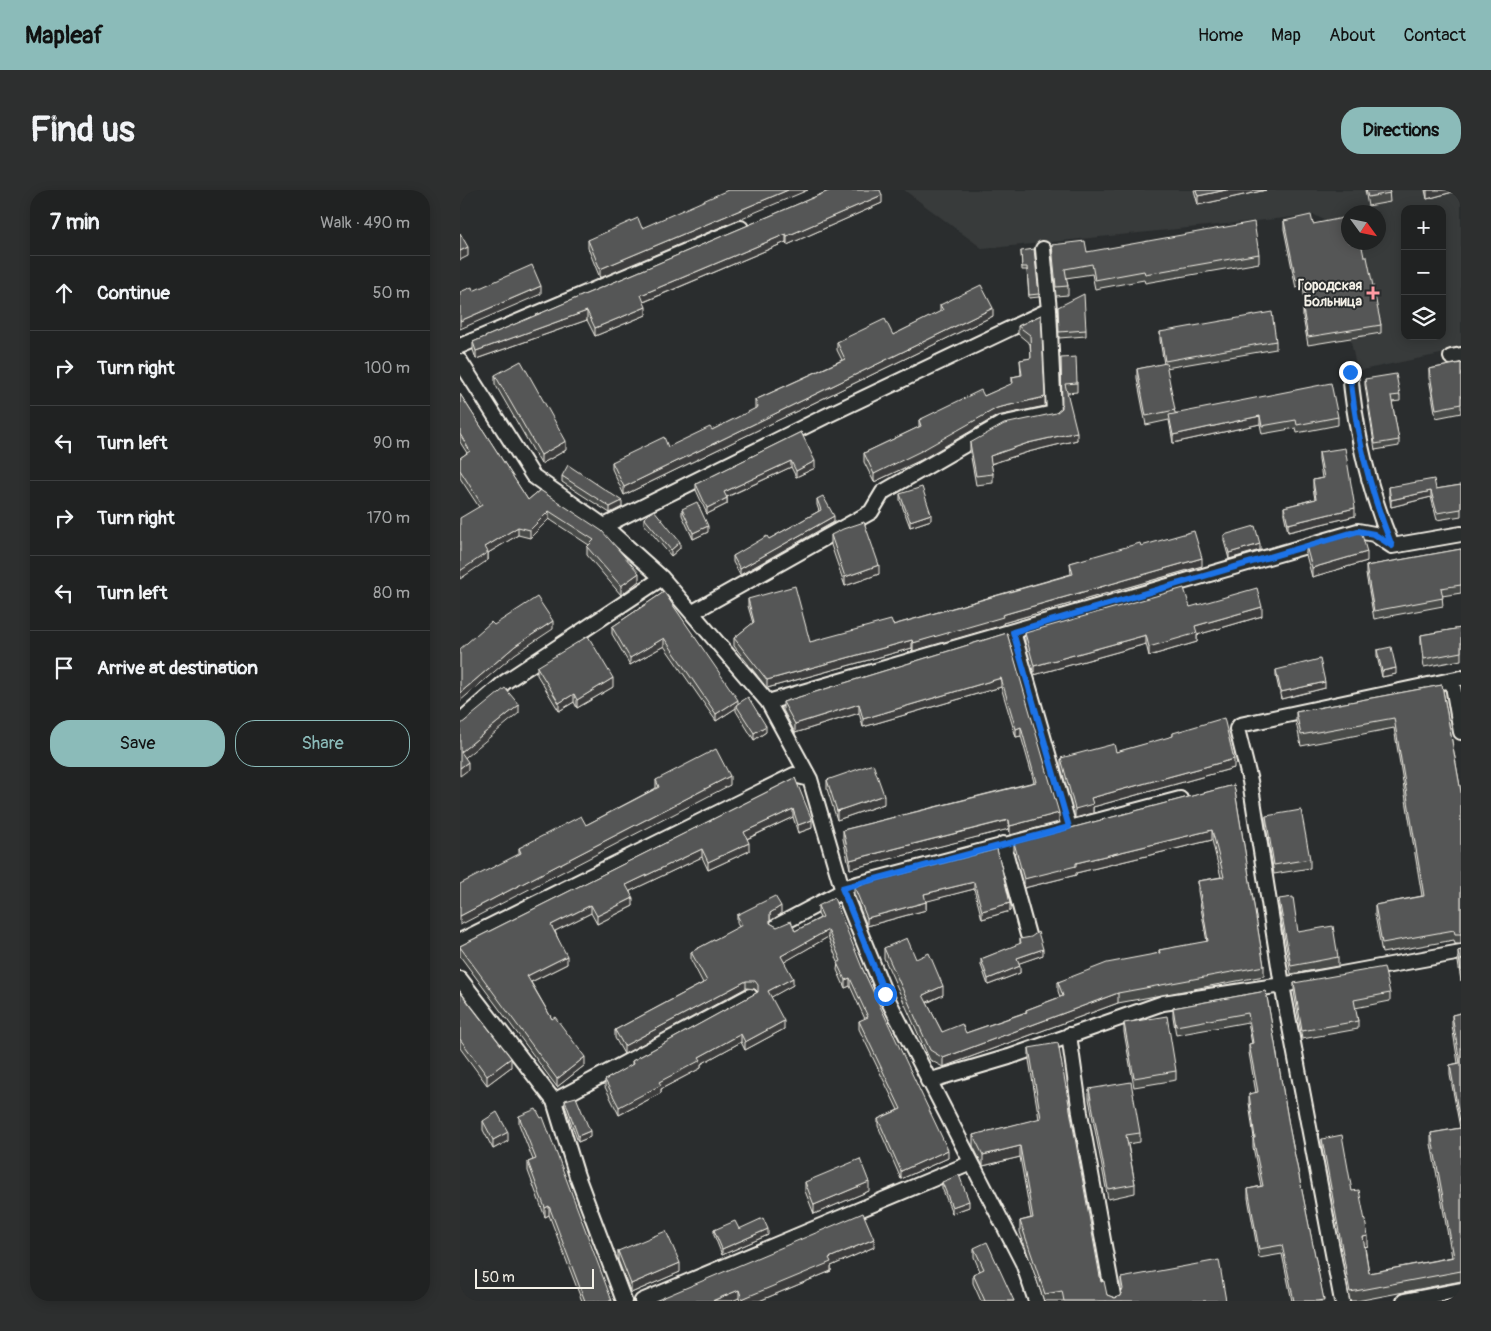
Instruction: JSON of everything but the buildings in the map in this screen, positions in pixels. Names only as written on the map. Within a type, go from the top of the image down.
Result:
[{"type":"street","points":[[460,346],[758,221]]},
{"type":"street","points":[[693,612],[871,512],[883,492],[1001,424],[1054,413],[1050,310],[1043,249]]},
{"type":"street","points":[[604,526],[828,415],[1050,310]]},
{"type":"street","points":[[460,361],[533,476],[604,526],[662,578],[768,702],[810,779],[843,889],[885,994],[1023,1263],[1036,1301]]},
{"type":"street","points":[[1350,372],[1363,452],[1383,523],[1392,546]]},
{"type":"street","points":[[768,702],[1358,531],[1374,534],[1392,546],[1461,534]]},
{"type":"street","points":[[460,721],[505,682],[662,578]]},
{"type":"street","points":[[1013,632],[1069,827]]},
{"type":"street","points":[[1342,1301],[1282,985],[1237,729],[1240,724],[1457,679],[1461,732]]},
{"type":"street","points":[[460,941],[794,775],[810,779]]},
{"type":"street","points":[[777,926],[843,889],[1003,844],[1193,796]]},
{"type":"street","points":[[1003,844],[1028,935]]},
{"type":"street","points":[[928,1081],[1009,1057],[1162,1003],[1282,985],[1461,952]]},
{"type":"street","points":[[460,979],[554,1101],[577,1176],[624,1301]]},
{"type":"street","points":[[554,1101],[750,996]]},
{"type":"street","points":[[1069,1035],[1080,1113],[1114,1301]]},
{"type":"street","points":[[642,1301],[971,1162]]},
{"type":"street","points":[[1404,1301],[1457,1294]]},
{"type":"shaded area","name":"Городская Больница","points":[[904,190],[1461,190],[1461,350],[1357,371],[1326,221],[1314,215],[983,249]]},
{"type":"place","name":"Городская Больница","points":[[1373,293]]},
{"type":"route","points":[[885,994],[842,888],[1069,827],[1013,632],[1358,531],[1374,534],[1392,546],[1383,523],[1363,452],[1351,390],[1350,372]]}]
